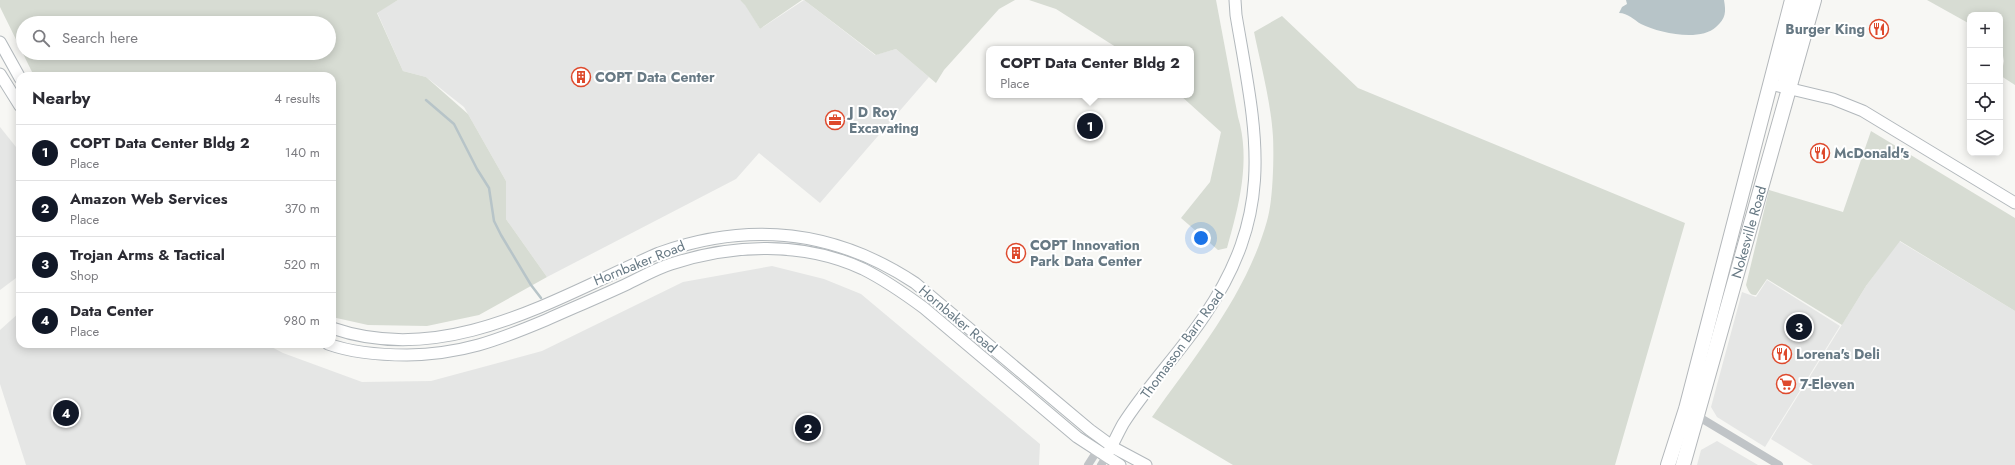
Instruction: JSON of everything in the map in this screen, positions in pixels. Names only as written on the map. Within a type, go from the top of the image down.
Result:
[{"type":"highway","name":"Nokesville Road","points":[[1684,465],[1692,413],[1770,84],[1792,0]]},
{"type":"highway","points":[[1789,89],[1785,79],[1784,70],[1803,0]]},
{"type":"highway","name":"Nokesville Road","points":[[1668,465],[1692,413],[1789,89],[1814,0]]},
{"type":"highway","points":[[1807,24],[1818,0]]},
{"type":"main road","name":"Thomasson Barn Road","points":[[1101,458],[1108,443],[1195,329],[1224,286],[1242,244],[1250,220],[1256,176],[1255,138],[1235,0]]},
{"type":"main road","points":[[0,42],[17,72]]},
{"type":"main road","points":[[0,74],[16,100]]},
{"type":"main road","points":[[1770,84],[1833,99],[1863,111],[2015,203]]},
{"type":"main road","name":"Hornbaker Road","points":[[336,329],[364,336],[397,340],[426,339],[468,333],[499,324],[615,271],[683,244],[706,239],[763,234],[814,239],[852,250],[894,269],[915,283],[1108,443],[1146,465]]},
{"type":"main road","name":"Hornbaker Road","points":[[336,346],[357,351],[392,355],[424,355],[467,349],[490,343],[517,332],[670,264],[712,254],[742,249],[797,251],[824,256],[862,269],[898,289],[924,308],[1101,458],[1120,465]]},
{"type":"main road","points":[[615,271],[621,287]]},
{"type":"street","points":[[1692,413],[1779,465]]},
{"type":"street","points":[[1088,465],[1101,458]]},
{"type":"shaded area","points":[[0,0],[398,0],[377,13],[403,71],[426,77],[468,114],[506,181],[506,219],[547,277],[479,315],[427,326],[368,325],[336,318],[336,72],[32,72],[26,60],[336,60],[336,16],[16,16],[16,39],[0,7]]},
{"type":"shaded area","points":[[398,0],[740,0],[745,4],[760,29],[804,0],[875,55],[896,49],[929,77],[820,203],[759,153],[736,179],[547,277],[506,219],[506,181],[464,107],[426,77],[403,71],[377,12]]},
{"type":"shaded area","points":[[740,0],[802,0],[760,29],[745,5]]},
{"type":"shaded area","points":[[804,0],[1015,0],[999,9],[944,70],[936,83],[896,49],[876,55]]},
{"type":"shaded area","points":[[1029,0],[1216,0],[1242,133],[1243,150],[1242,183],[1236,216],[1227,248],[1218,250],[1181,218],[1210,182],[1221,132],[1183,98],[1194,98],[1194,46],[1114,46],[1056,9]]},
{"type":"shaded area","points":[[1626,0],[1724,0],[1725,11],[1719,24],[1709,32],[1690,35],[1668,33],[1641,24],[1628,15],[1619,13],[1622,7],[1627,4]]},
{"type":"shaded area","points":[[1927,0],[2015,0],[2015,85],[2003,77],[2003,12],[1967,12],[1967,22]]},
{"type":"shaded area","points":[[1282,16],[1358,88],[1685,223],[1615,465],[1233,465],[1152,417],[1218,324],[1233,299],[1258,248],[1267,221],[1272,191],[1273,137],[1268,97],[1254,32]]},
{"type":"shaded area","points":[[0,127],[16,147],[16,278],[0,290]]},
{"type":"shaded area","points":[[1871,131],[2015,218],[2015,311],[1900,241],[1866,286],[1842,325],[1767,279],[1756,295],[1752,295],[1746,285],[1769,190],[1843,212]]},
{"type":"shaded area","points":[[1899,241],[2015,311],[2015,465],[1813,465],[1771,439],[1866,286]]},
{"type":"shaded area","points":[[772,266],[824,279],[861,294],[1040,444],[1039,465],[26,465],[0,384],[0,330],[16,316],[16,348],[274,348],[283,353],[362,382],[431,381],[542,351],[683,282]]},
{"type":"shaded area","points":[[1767,280],[1840,326],[1765,447],[1717,417],[1711,407],[1742,292],[1756,297]]},
{"type":"shaded area","points":[[1717,441],[1758,465],[1697,465],[1701,450]]},
{"type":"waterway","points":[[426,100],[454,124],[477,169],[489,188],[494,221],[531,285],[541,298]]},
{"type":"place","name":"Burger King","points":[[1879,29]]},
{"type":"place","name":"COPT Data Center","points":[[581,77]]},
{"type":"place","name":"J D Roy Excavating","points":[[835,120]]},
{"type":"place","name":"COPT Data Center Bldg 2","points":[[1090,126]]},
{"type":"place","name":"McDonald's","points":[[1820,153]]},
{"type":"place","name":"COPT Innovation Park Data Center","points":[[1016,253]]},
{"type":"place","name":"Trojan Arms & Tactical","points":[[1799,327]]},
{"type":"place","name":"Lorena's Deli","points":[[1782,354]]},
{"type":"place","name":"7-Eleven","points":[[1786,384]]},
{"type":"place","name":"Data Center","points":[[66,413]]},
{"type":"place","name":"Amazon Web Services","points":[[808,428]]}]
